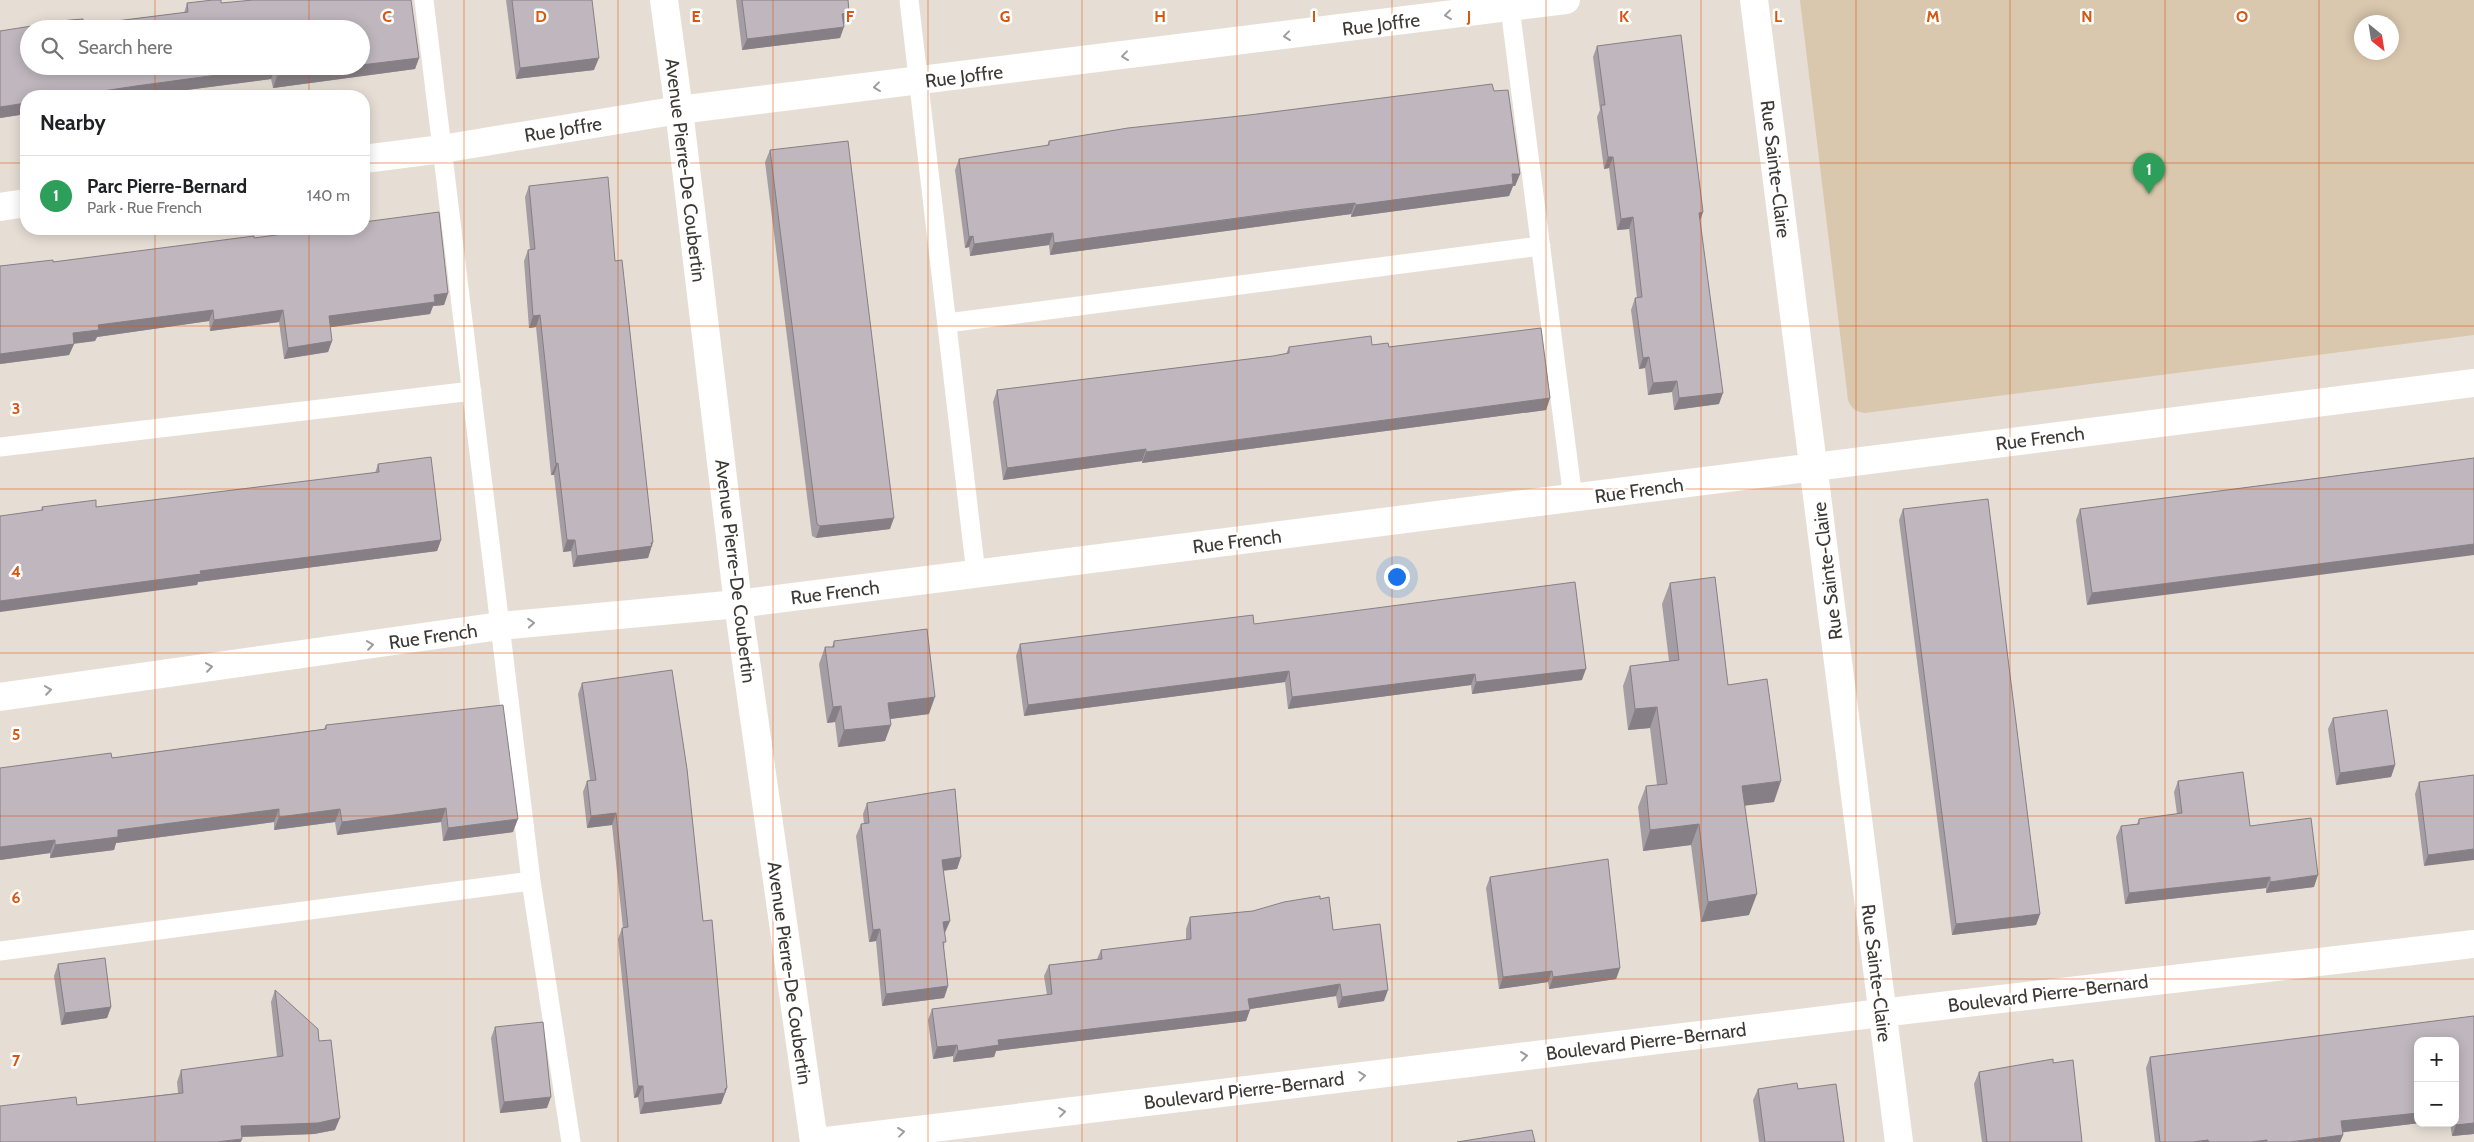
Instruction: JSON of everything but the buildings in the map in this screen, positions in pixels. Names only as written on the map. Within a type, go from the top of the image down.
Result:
[{"type":"street","name":"Avenue Pierre-De Coubertin","points":[[664,0],[679,110],[738,604],[816,1142]]},
{"type":"street","name":"Rue Joffre","points":[[370,158],[442,149],[679,110],[920,82],[1509,4],[1566,0]]},
{"type":"street","name":"Rue Sainte-Claire","points":[[1754,0],[1881,1013],[1899,1142]]},
{"type":"street","points":[[0,206],[20,204]]},
{"type":"street","name":"Rue French","points":[[0,697],[500,626],[738,604],[2474,383]]},
{"type":"street","name":"Boulevard Pierre-Bernard","points":[[816,1142],[1881,1013],[2474,944]]},
{"type":"lane","points":[[424,0],[531,881],[571,1142]]},
{"type":"lane","points":[[909,0],[976,574]]},
{"type":"lane","points":[[1509,4],[1572,499]]},
{"type":"lane","points":[[947,323],[1540,246]]},
{"type":"lane","points":[[0,448],[472,391]]},
{"type":"lane","points":[[0,951],[531,881]]},
{"type":"shaded area","points":[[1800,0],[2474,0],[2474,335],[1865,413],[1859,412],[1848,400]]},
{"type":"place","name":"Parc Pierre-Bernard","points":[[2149,194]]}]
